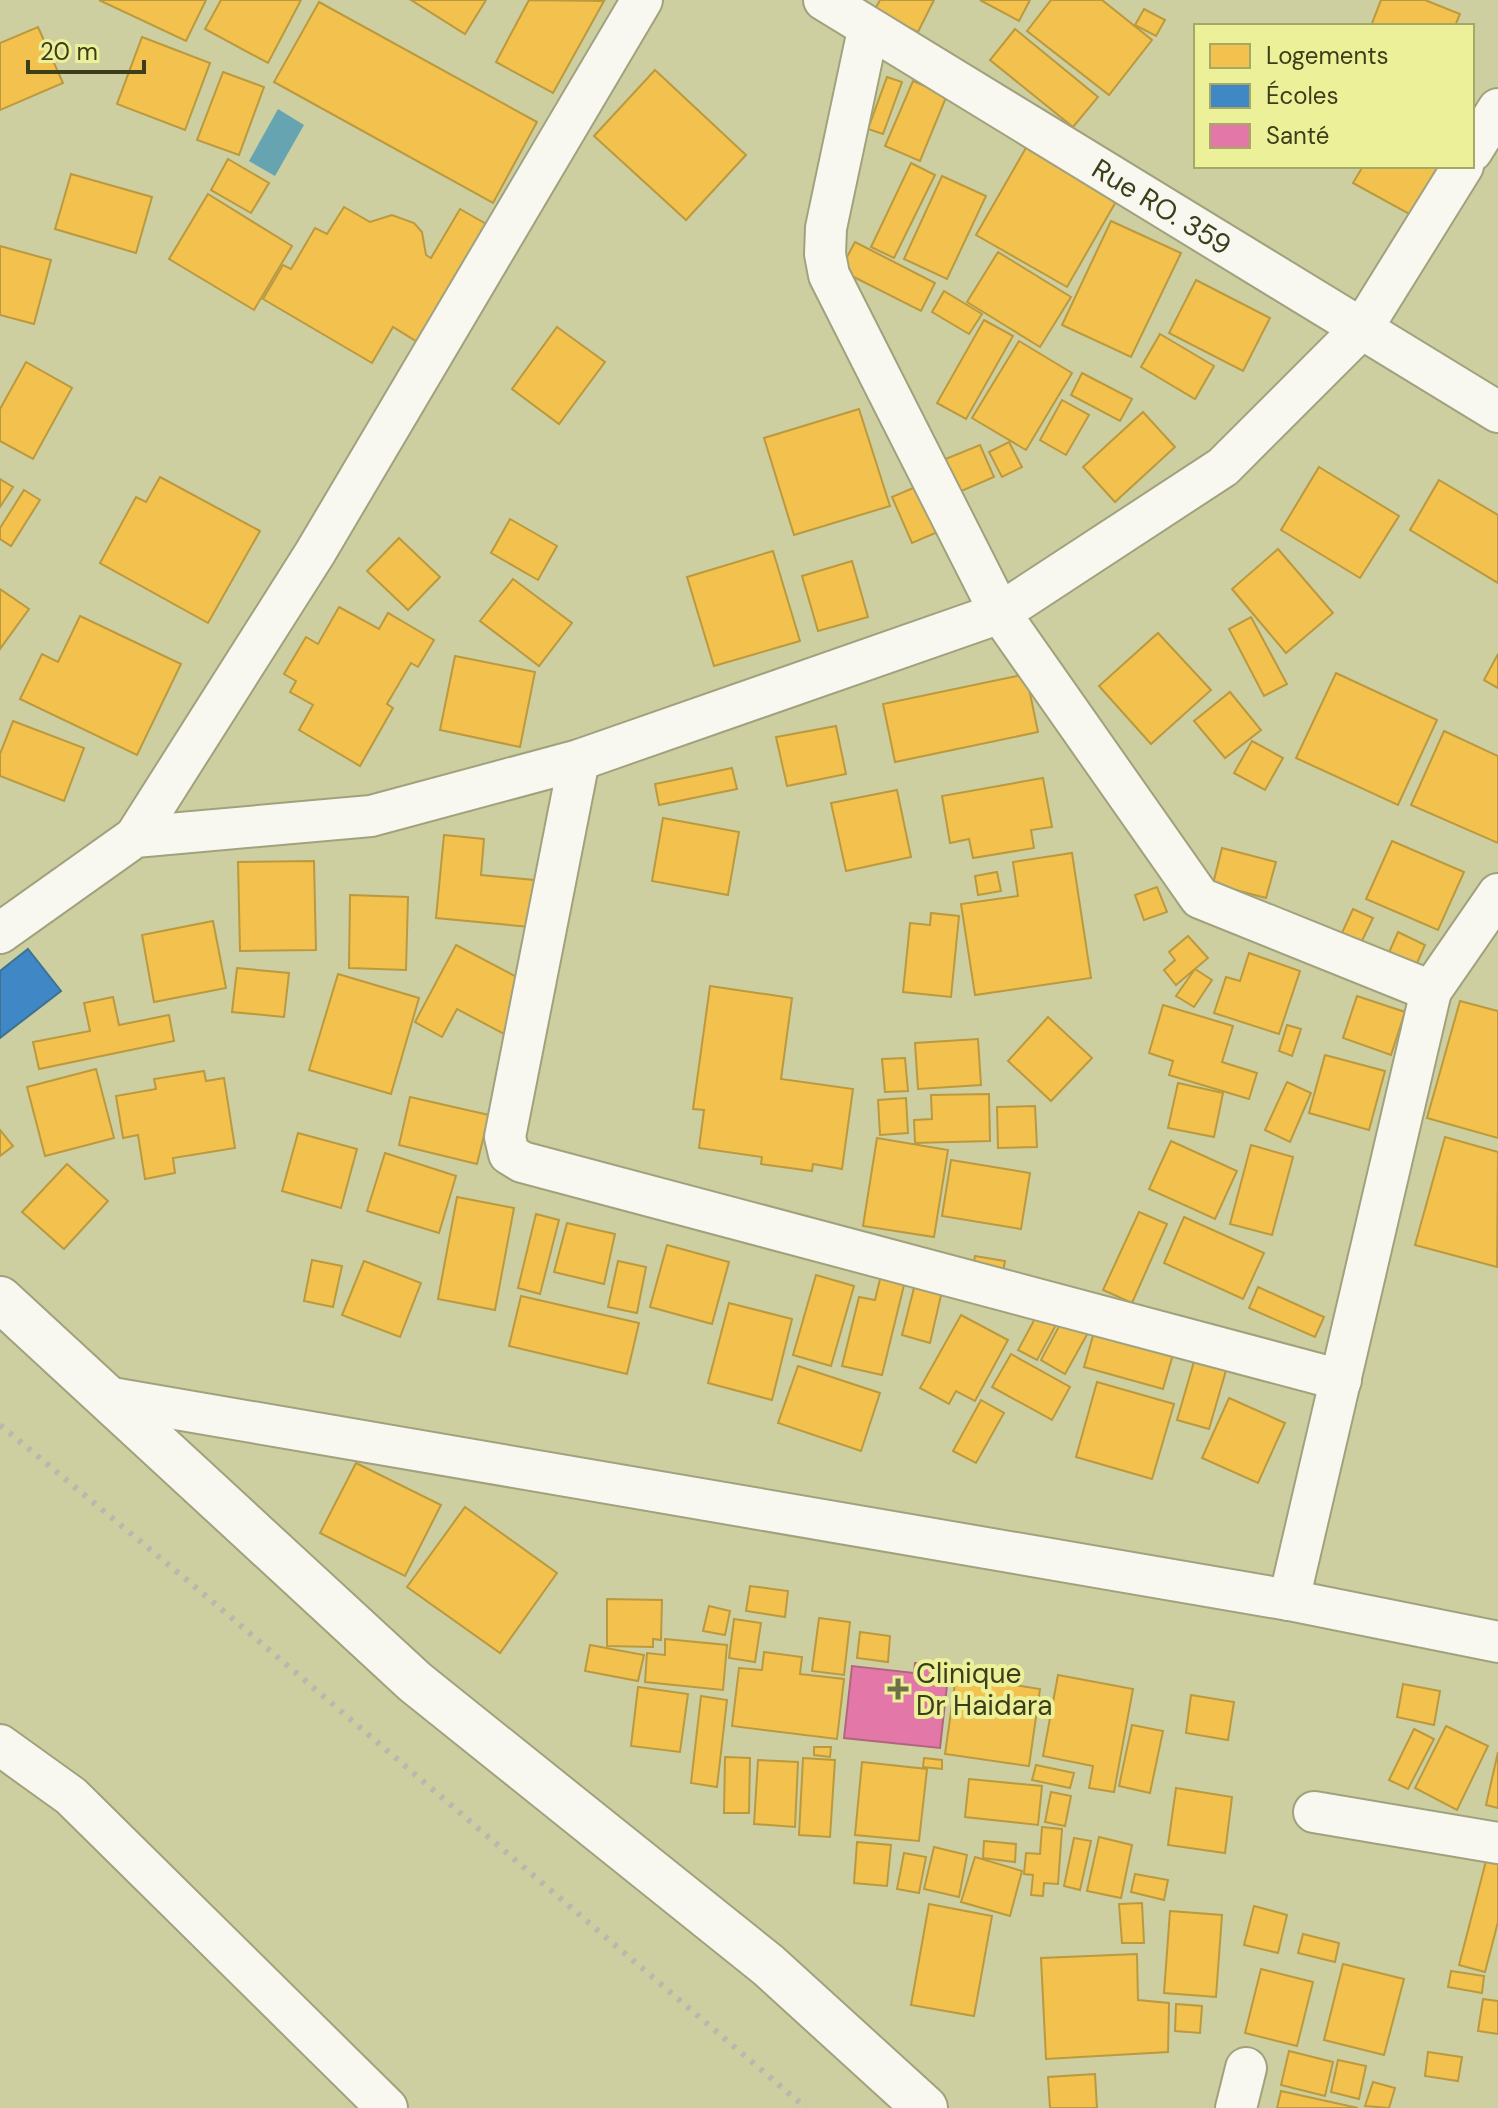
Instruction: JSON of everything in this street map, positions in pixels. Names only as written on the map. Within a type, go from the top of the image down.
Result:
[{"type":"street","points":[[0,933],[135,837],[315,553],[642,0]]},
{"type":"street","points":[[845,10],[826,228],[827,264],[1000,613],[1200,898],[1431,991]]},
{"type":"street","name":"Rue RO. 359","points":[[845,10],[1498,412]]},
{"type":"street","points":[[1474,148],[1498,109]]},
{"type":"street","points":[[135,837],[371,816],[579,760],[1000,613],[1223,467],[1363,327],[1462,168]]},
{"type":"street","points":[[579,760],[505,1137],[509,1154],[537,1166],[1341,1380]]},
{"type":"street","points":[[1289,1600],[1431,991],[1483,944],[1498,894]]},
{"type":"street","points":[[0,1299],[415,1682],[768,1965],[925,2108]]},
{"type":"street","points":[[106,1397],[1289,1600],[1498,1642]]},
{"type":"street","points":[[0,1745],[71,1796],[387,2108]]},
{"type":"street","points":[[1314,1812],[1498,1843]]},
{"type":"street","points":[[1236,2108],[1246,2068]]},
{"type":"water","points":[[278,109],[304,125],[275,176],[249,161]]},
{"type":"building: Logements","points":[[99,0],[206,0],[186,41]]},
{"type":"building: Logements","points":[[221,0],[301,0],[268,63],[205,29]]},
{"type":"building: Logements","points":[[411,0],[486,0],[465,34]]},
{"type":"building: Logements","points":[[529,0],[604,1],[553,93],[496,62]]},
{"type":"building: Logements","points":[[880,0],[934,0],[918,32],[874,11]]},
{"type":"building: Logements","points":[[980,0],[1030,0],[1019,21]]},
{"type":"building: Logements","points":[[1051,0],[1102,0],[1152,40],[1109,95],[1027,31]]},
{"type":"building: Logements","points":[[1381,0],[1425,0],[1460,14],[1456,24],[1372,24]]},
{"type":"building: Logements","points":[[319,2],[537,122],[493,203],[274,82]]},
{"type":"building: Logements","points":[[1144,9],[1165,20],[1156,36],[1135,25]]},
{"type":"building: Logements","points":[[38,27],[63,83],[0,110],[0,43]]},
{"type":"building: Logements","points":[[1015,29],[1098,97],[1073,127],[990,60]]},
{"type":"building: Logements","points":[[142,37],[210,63],[185,130],[117,104]]},
{"type":"building: Logements","points":[[655,70],[746,155],[686,220],[594,136]]},
{"type":"building: Logements","points":[[223,72],[264,87],[239,155],[197,140]]},
{"type":"building: Logements","points":[[887,77],[902,82],[883,134],[868,129]]},
{"type":"building: Logements","points":[[913,81],[947,95],[920,161],[885,146]]},
{"type":"building: Logements","points":[[1027,146],[1118,198],[1067,287],[976,235]]},
{"type":"building: Logements","points":[[228,159],[269,183],[251,213],[211,190]]},
{"type":"building: Logements","points":[[911,163],[935,175],[894,258],[871,247]]},
{"type":"building: Logements","points":[[1362,168],[1437,168],[1411,215],[1353,183]]},
{"type":"building: Logements","points":[[71,174],[152,197],[136,253],[55,229]]},
{"type":"building: Logements","points":[[942,176],[986,196],[947,279],[904,259]]},
{"type":"building: Logements","points":[[208,194],[292,246],[254,310],[169,259]]},
{"type":"building: Logements","points":[[344,207],[370,222],[392,215],[414,223],[422,232],[426,255],[431,258],[460,209],[488,225],[419,343],[393,327],[372,363],[263,299],[283,265],[291,269],[315,228],[327,234]]},
{"type":"building: Logements","points":[[1111,221],[1181,253],[1131,357],[1062,325]]},
{"type":"building: Logements","points":[[855,242],[935,283],[921,311],[840,270]]},
{"type":"building: Logements","points":[[0,246],[51,260],[34,324],[0,315]]},
{"type":"building: Logements","points":[[998,252],[1071,297],[1040,347],[967,302]]},
{"type":"building: Logements","points":[[1196,280],[1270,318],[1243,371],[1169,333]]},
{"type":"building: Logements","points":[[944,291],[982,314],[969,334],[932,312]]},
{"type":"building: Logements","points":[[984,320],[1013,336],[966,419],[937,403]]},
{"type":"building: Logements","points":[[557,327],[605,362],[559,424],[512,389]]},
{"type":"building: Logements","points":[[1160,334],[1214,366],[1195,399],[1141,367]]},
{"type":"building: Logements","points":[[1019,341],[1072,373],[1026,450],[972,418]]},
{"type":"building: Logements","points":[[26,362],[72,388],[33,459],[0,441],[0,409]]},
{"type":"building: Logements","points":[[1082,373],[1132,399],[1120,421],[1071,395]]},
{"type":"building: Logements","points":[[1062,400],[1089,415],[1066,455],[1040,440]]},
{"type":"building: Logements","points":[[859,409],[890,506],[794,535],[764,438]]},
{"type":"building: Logements","points":[[1143,412],[1175,447],[1115,502],[1083,467]]},
{"type":"building: Logements","points":[[1009,442],[1022,467],[1002,477],[989,452]]},
{"type":"building: Logements","points":[[980,445],[994,477],[952,495],[938,462]]},
{"type":"building: Logements","points":[[1319,467],[1399,516],[1360,578],[1281,530]]},
{"type":"building: Logements","points":[[160,477],[260,531],[208,623],[100,563],[136,497],[146,502]]},
{"type":"building: Logements","points":[[0,479],[13,487],[0,507]]},
{"type":"building: Logements","points":[[1439,480],[1498,515],[1498,583],[1410,530]]},
{"type":"building: Logements","points":[[920,485],[940,531],[912,543],[892,497]]},
{"type":"building: Logements","points":[[24,490],[40,500],[11,546],[0,539],[0,528]]},
{"type":"building: Logements","points":[[510,519],[557,546],[538,580],[491,553]]},
{"type":"building: Logements","points":[[399,538],[440,577],[408,610],[367,571]]},
{"type":"building: Logements","points":[[1278,549],[1333,613],[1286,653],[1232,589]]},
{"type":"building: Logements","points":[[773,551],[800,641],[714,666],[687,577]]},
{"type":"building: Logements","points":[[852,561],[868,617],[818,631],[802,576]]},
{"type":"building: Logements","points":[[513,579],[572,623],[539,666],[480,621]]},
{"type":"building: Logements","points":[[0,589],[29,609],[0,649]]},
{"type":"building: Logements","points":[[339,607],[379,629],[388,613],[434,640],[418,667],[411,663],[387,704],[393,708],[360,766],[299,730],[313,705],[290,692],[296,681],[284,674],[306,637],[318,644]]},
{"type":"building: Logements","points":[[80,616],[181,664],[137,755],[20,699],[42,654],[58,662]]},
{"type":"building: Logements","points":[[1251,617],[1287,684],[1264,696],[1229,629]]},
{"type":"building: Logements","points":[[1158,633],[1211,690],[1151,744],[1099,686]]},
{"type":"building: Logements","points":[[1498,654],[1498,688],[1484,680]]},
{"type":"building: Logements","points":[[455,656],[535,672],[520,747],[440,730]]},
{"type":"building: Logements","points":[[1336,673],[1437,720],[1398,805],[1296,758]]},
{"type":"building: Logements","points":[[1026,674],[1038,732],[895,762],[883,704]]},
{"type":"building: Logements","points":[[1230,692],[1261,730],[1225,758],[1194,721]]},
{"type":"building: Logements","points":[[13,721],[84,748],[64,801],[0,776],[0,754]]},
{"type":"building: Logements","points":[[836,726],[846,774],[787,786],[776,737]]},
{"type":"building: Logements","points":[[1444,731],[1498,756],[1498,843],[1411,805]]},
{"type":"building: Logements","points":[[1252,741],[1283,758],[1265,790],[1234,773]]},
{"type":"building: Logements","points":[[732,768],[737,789],[659,805],[655,784]]},
{"type":"building: Logements","points":[[1043,778],[1052,827],[1031,830],[1034,848],[973,858],[969,839],[950,843],[942,796]]},
{"type":"building: Logements","points":[[897,790],[911,857],[846,871],[831,803]]},
{"type":"building: Logements","points":[[663,818],[739,832],[728,895],[652,881]]},
{"type":"building: Logements","points":[[444,835],[484,839],[481,875],[534,880],[530,927],[436,918]]},
{"type":"building: Logements","points":[[1392,841],[1464,872],[1438,930],[1366,899]]},
{"type":"building: Logements","points":[[1222,848],[1276,862],[1266,898],[1213,884]]},
{"type":"building: Logements","points":[[1072,853],[1091,978],[975,995],[961,904],[1018,896],[1013,862]]},
{"type":"building: Logements","points":[[314,861],[316,950],[240,951],[238,862]]},
{"type":"building: Logements","points":[[997,872],[1001,891],[978,895],[975,876]]},
{"type":"building: Logements","points":[[1157,887],[1167,912],[1144,920],[1135,895]]},
{"type":"building: Logements","points":[[350,895],[408,897],[406,970],[349,968]]},
{"type":"building: Logements","points":[[1353,909],[1373,918],[1359,947],[1340,937]]},
{"type":"building: Logements","points":[[931,913],[959,916],[951,997],[903,992],[910,923],[930,925]]},
{"type":"building: Logements","points":[[213,921],[226,988],[154,1002],[142,935]]},
{"type":"building: Logements","points":[[1398,932],[1425,945],[1414,970],[1387,957]]},
{"type":"building: Logements","points":[[1188,936],[1208,958],[1176,985],[1164,970],[1175,960],[1169,952]]},
{"type":"building: Logements","points":[[456,945],[530,984],[504,1034],[457,1009],[442,1037],[415,1022]]},
{"type":"building: Logements","points":[[1249,953],[1300,971],[1279,1034],[1214,1013],[1226,977],[1240,981]]},
{"type":"building: Logements","points":[[237,968],[289,973],[284,1017],[232,1012]]},
{"type":"building: Logements","points":[[1195,969],[1212,980],[1194,1007],[1176,996]]},
{"type":"building: Logements","points":[[338,974],[419,998],[391,1094],[309,1070]]},
{"type":"building: Logements","points":[[710,986],[792,998],[781,1079],[853,1089],[842,1169],[813,1164],[812,1171],[761,1164],[762,1157],[699,1148],[704,1110],[693,1109]]},
{"type":"building: Logements","points":[[1357,996],[1405,1012],[1391,1055],[1343,1038]]},
{"type":"building: Logements","points":[[113,997],[119,1025],[169,1015],[174,1041],[39,1069],[33,1042],[90,1031],[84,1003]]},
{"type":"building: Logements","points":[[1460,1001],[1498,1011],[1498,1138],[1427,1118]]},
{"type":"building: Logements","points":[[1163,1005],[1233,1026],[1222,1062],[1257,1073],[1249,1099],[1169,1075],[1173,1061],[1149,1053]]},
{"type":"building: Logements","points":[[1048,1017],[1092,1058],[1051,1101],[1008,1061]]},
{"type":"building: Logements","points":[[1287,1025],[1301,1029],[1292,1056],[1279,1051]]},
{"type":"building: Logements","points":[[978,1039],[981,1085],[918,1089],[915,1043]]},
{"type":"building: Logements","points":[[1325,1055],[1385,1071],[1369,1130],[1309,1113]]},
{"type":"building: Logements","points":[[905,1058],[908,1091],[885,1092],[882,1059]]},
{"type":"building: Logements","points":[[96,1069],[114,1138],[45,1156],[27,1087]]},
{"type":"building: Logements","points":[[204,1071],[206,1081],[224,1078],[235,1148],[173,1158],[175,1173],[145,1179],[138,1135],[123,1138],[116,1096],[156,1089],[154,1079]]},
{"type":"building: Logements","points":[[1287,1082],[1311,1093],[1290,1142],[1265,1130]]},
{"type":"building: Logements","points":[[1178,1083],[1223,1093],[1214,1137],[1168,1128]]},
{"type":"building: Logements","points":[[989,1094],[990,1141],[915,1143],[914,1120],[932,1119],[931,1095]]},
{"type":"building: Logements","points":[[410,1097],[489,1115],[477,1164],[399,1145]]},
{"type":"building: Logements","points":[[906,1098],[908,1133],[880,1135],[878,1100]]},
{"type":"building: Logements","points":[[1035,1106],[1037,1147],[998,1148],[997,1107]]},
{"type":"building: Logements","points":[[0,1130],[13,1146],[0,1156]]},
{"type":"building: Logements","points":[[298,1133],[357,1149],[341,1208],[282,1191]]},
{"type":"building: Logements","points":[[1445,1137],[1498,1152],[1497,1267],[1415,1245]]},
{"type":"building: Logements","points":[[877,1138],[948,1150],[934,1237],[863,1226]]},
{"type":"building: Logements","points":[[1171,1141],[1237,1171],[1215,1219],[1149,1189]]},
{"type":"building: Logements","points":[[1251,1145],[1293,1157],[1272,1235],[1230,1224]]},
{"type":"building: Logements","points":[[385,1153],[456,1176],[439,1233],[367,1211]]},
{"type":"building: Logements","points":[[951,1160],[1030,1173],[1021,1229],[942,1216]]},
{"type":"building: Logements","points":[[67,1164],[108,1201],[64,1249],[22,1212]]},
{"type":"building: Logements","points":[[457,1197],[514,1208],[495,1310],[438,1299]]},
{"type":"building: Logements","points":[[1139,1212],[1167,1224],[1132,1303],[1103,1290]]},
{"type":"building: Logements","points":[[536,1214],[559,1220],[540,1294],[518,1288]]},
{"type":"building: Logements","points":[[1184,1217],[1264,1253],[1243,1299],[1164,1263]]},
{"type":"building: Logements","points":[[567,1223],[615,1234],[604,1284],[554,1272]]},
{"type":"building: Logements","points":[[667,1245],[729,1262],[712,1324],[650,1307]]},
{"type":"building: Logements","points":[[975,1256],[1005,1261],[1002,1277],[972,1272]]},
{"type":"building: Logements","points":[[312,1260],[342,1266],[333,1307],[304,1301]]},
{"type":"building: Logements","points":[[364,1261],[421,1283],[400,1337],[342,1315]]},
{"type":"building: Logements","points":[[618,1261],[646,1267],[637,1313],[608,1307]]},
{"type":"building: Logements","points":[[816,1275],[854,1286],[831,1366],[793,1355]]},
{"type":"building: Logements","points":[[881,1275],[905,1281],[882,1375],[842,1366],[859,1297],[875,1300]]},
{"type":"building: Logements","points":[[915,1284],[942,1291],[930,1343],[902,1335]]},
{"type":"building: Logements","points":[[1258,1287],[1324,1317],[1315,1337],[1249,1308]]},
{"type":"building: Logements","points":[[521,1296],[639,1323],[627,1374],[509,1346]]},
{"type":"building: Logements","points":[[729,1303],[792,1319],[772,1400],[708,1383]]},
{"type":"building: Logements","points":[[1038,1313],[1057,1323],[1037,1360],[1018,1350]]},
{"type":"building: Logements","points":[[961,1315],[1008,1340],[975,1401],[956,1391],[949,1404],[920,1388]]},
{"type":"building: Logements","points":[[1064,1317],[1089,1331],[1065,1374],[1041,1360]]},
{"type":"building: Logements","points":[[1097,1322],[1176,1344],[1163,1389],[1084,1367]]},
{"type":"building: Logements","points":[[1011,1354],[1070,1387],[1052,1420],[992,1387]]},
{"type":"building: Logements","points":[[1195,1358],[1227,1367],[1209,1429],[1177,1420]]},
{"type":"building: Logements","points":[[798,1366],[880,1393],[861,1451],[778,1423]]},
{"type":"building: Logements","points":[[1097,1382],[1174,1404],[1152,1479],[1076,1457]]},
{"type":"building: Logements","points":[[1229,1398],[1285,1423],[1258,1483],[1202,1458]]},
{"type":"building: Logements","points":[[981,1400],[1004,1413],[976,1463],[953,1451]]},
{"type":"building: Logements","points":[[356,1463],[441,1505],[405,1576],[320,1533]]},
{"type":"building: Logements","points":[[465,1507],[557,1573],[500,1653],[407,1587]]},
{"type":"building: Logements","points":[[750,1586],[788,1591],[785,1617],[746,1611]]},
{"type":"building: Logements","points":[[607,1599],[662,1600],[661,1640],[653,1639],[653,1647],[607,1646]]},
{"type":"building: Logements","points":[[709,1606],[730,1611],[725,1635],[703,1631]]},
{"type":"building: Logements","points":[[819,1618],[850,1622],[844,1675],[812,1671]]},
{"type":"building: Logements","points":[[734,1619],[761,1623],[755,1662],[729,1658]]},
{"type":"building: Logements","points":[[860,1632],[890,1636],[888,1662],[857,1658]]},
{"type":"building: Logements","points":[[665,1639],[727,1645],[723,1690],[645,1682],[647,1653],[665,1655]]},
{"type":"building: Logements","points":[[590,1645],[644,1655],[638,1681],[585,1671]]},
{"type":"building: Logements","points":[[764,1652],[802,1657],[800,1674],[844,1679],[837,1739],[732,1726],[739,1668],[762,1670]]},
{"type":"building: Logements","points":[[1058,1675],[1133,1689],[1114,1792],[1089,1788],[1093,1766],[1043,1756]]},
{"type":"building: Logements","points":[[956,1676],[1040,1689],[1029,1766],[945,1754]]},
{"type":"building: Logements","points":[[1403,1684],[1440,1691],[1434,1725],[1397,1717]]},
{"type":"building: Logements","points":[[638,1687],[688,1694],[680,1752],[631,1746]]},
{"type":"building: Logements","points":[[1191,1695],[1234,1702],[1228,1740],[1186,1733]]},
{"type":"building: Logements","points":[[701,1696],[727,1700],[717,1787],[691,1783]]},
{"type":"building: Logements","points":[[1132,1725],[1163,1731],[1150,1793],[1119,1786]]},
{"type":"building: Logements","points":[[1446,1726],[1488,1746],[1457,1810],[1415,1788]]},
{"type":"building: Logements","points":[[1414,1729],[1434,1739],[1408,1789],[1389,1780]]},
{"type":"building: Logements","points":[[814,1747],[831,1747],[830,1757],[814,1755]]},
{"type":"building: Logements","points":[[1498,1752],[1498,1808],[1486,1805]]},
{"type":"building: Logements","points":[[725,1757],[750,1758],[749,1813],[724,1813]]},
{"type":"building: Logements","points":[[803,1758],[835,1760],[830,1837],[799,1835]]},
{"type":"building: Logements","points":[[924,1758],[942,1760],[942,1769],[923,1767]]},
{"type":"building: Logements","points":[[758,1760],[798,1762],[795,1827],[754,1824]]},
{"type":"building: Logements","points":[[862,1762],[927,1769],[919,1841],[855,1835]]},
{"type":"building: Logements","points":[[1036,1765],[1074,1773],[1070,1788],[1032,1780]]},
{"type":"building: Logements","points":[[969,1779],[1042,1786],[1038,1825],[965,1817]]},
{"type":"building: Logements","points":[[1176,1788],[1232,1797],[1225,1853],[1168,1845]]},
{"type":"building: Logements","points":[[1051,1792],[1071,1796],[1065,1826],[1045,1822]]},
{"type":"building: Logements","points":[[1042,1827],[1062,1829],[1058,1884],[1044,1883],[1043,1896],[1031,1895],[1033,1875],[1024,1874],[1026,1853],[1040,1854]]},
{"type":"building: Logements","points":[[1099,1837],[1132,1845],[1121,1898],[1087,1891]]},
{"type":"building: Logements","points":[[1074,1838],[1091,1841],[1080,1890],[1064,1886]]},
{"type":"building: Logements","points":[[984,1841],[1016,1844],[1015,1862],[983,1858]]},
{"type":"building: Logements","points":[[857,1842],[891,1845],[887,1886],[854,1883]]},
{"type":"building: Logements","points":[[934,1847],[967,1855],[959,1897],[924,1889]]},
{"type":"building: Logements","points":[[904,1853],[926,1857],[919,1893],[897,1889]]},
{"type":"building: Logements","points":[[975,1857],[1022,1871],[1010,1916],[961,1902]]},
{"type":"building: Logements","points":[[1486,1861],[1498,1864],[1498,1922],[1485,1972],[1459,1965]]},
{"type":"building: Logements","points":[[1135,1874],[1168,1880],[1164,1900],[1131,1892]]},
{"type":"building: Logements","points":[[1142,1903],[1144,1943],[1122,1943],[1119,1904]]},
{"type":"building: Logements","points":[[929,1904],[992,1916],[974,2016],[911,2005]]},
{"type":"building: Logements","points":[[1254,1906],[1287,1915],[1278,1953],[1244,1945]]},
{"type":"building: Logements","points":[[1170,1911],[1222,1915],[1216,1997],[1164,1993]]},
{"type":"building: Logements","points":[[1303,1934],[1339,1943],[1335,1962],[1298,1953]]},
{"type":"building: Logements","points":[[1137,1954],[1138,2000],[1169,2003],[1168,2052],[1046,2059],[1041,1958]]},
{"type":"building: Logements","points":[[1343,1964],[1404,1979],[1384,2055],[1324,2040]]},
{"type":"building: Logements","points":[[1261,1969],[1313,1982],[1297,2046],[1245,2033]]},
{"type":"building: Logements","points":[[1451,1971],[1484,1976],[1482,1993],[1448,1987]]},
{"type":"building: Logements","points":[[1483,1999],[1498,2001],[1498,2034],[1478,2031]]},
{"type":"building: Logements","points":[[1176,2004],[1202,2006],[1200,2033],[1175,2031]]},
{"type":"building: Logements","points":[[1289,2051],[1333,2062],[1325,2096],[1281,2085]]},
{"type":"building: Logements","points":[[1428,2052],[1462,2057],[1458,2081],[1425,2076]]},
{"type":"building: Logements","points":[[1338,2060],[1366,2066],[1359,2099],[1331,2092]]},
{"type":"building: Logements","points":[[1095,2074],[1097,2108],[1050,2108],[1048,2077]]},
{"type":"building: Logements","points":[[1373,2082],[1395,2088],[1389,2108],[1365,2106]]},
{"type":"building: Logements","points":[[1281,2091],[1358,2108],[1277,2108]]},
{"type":"building: Écoles","points":[[28,949],[61,991],[0,1038],[0,971]]},
{"type":"building: Santé","points":[[915,1663],[949,1667],[940,1748],[844,1738],[852,1666],[914,1673]]},
{"type":"railway","points":[[0,1425],[193,1585],[806,2108]]},
{"type":"place","name":"Clinique Dr Haidara","points":[[898,1689]]}]
